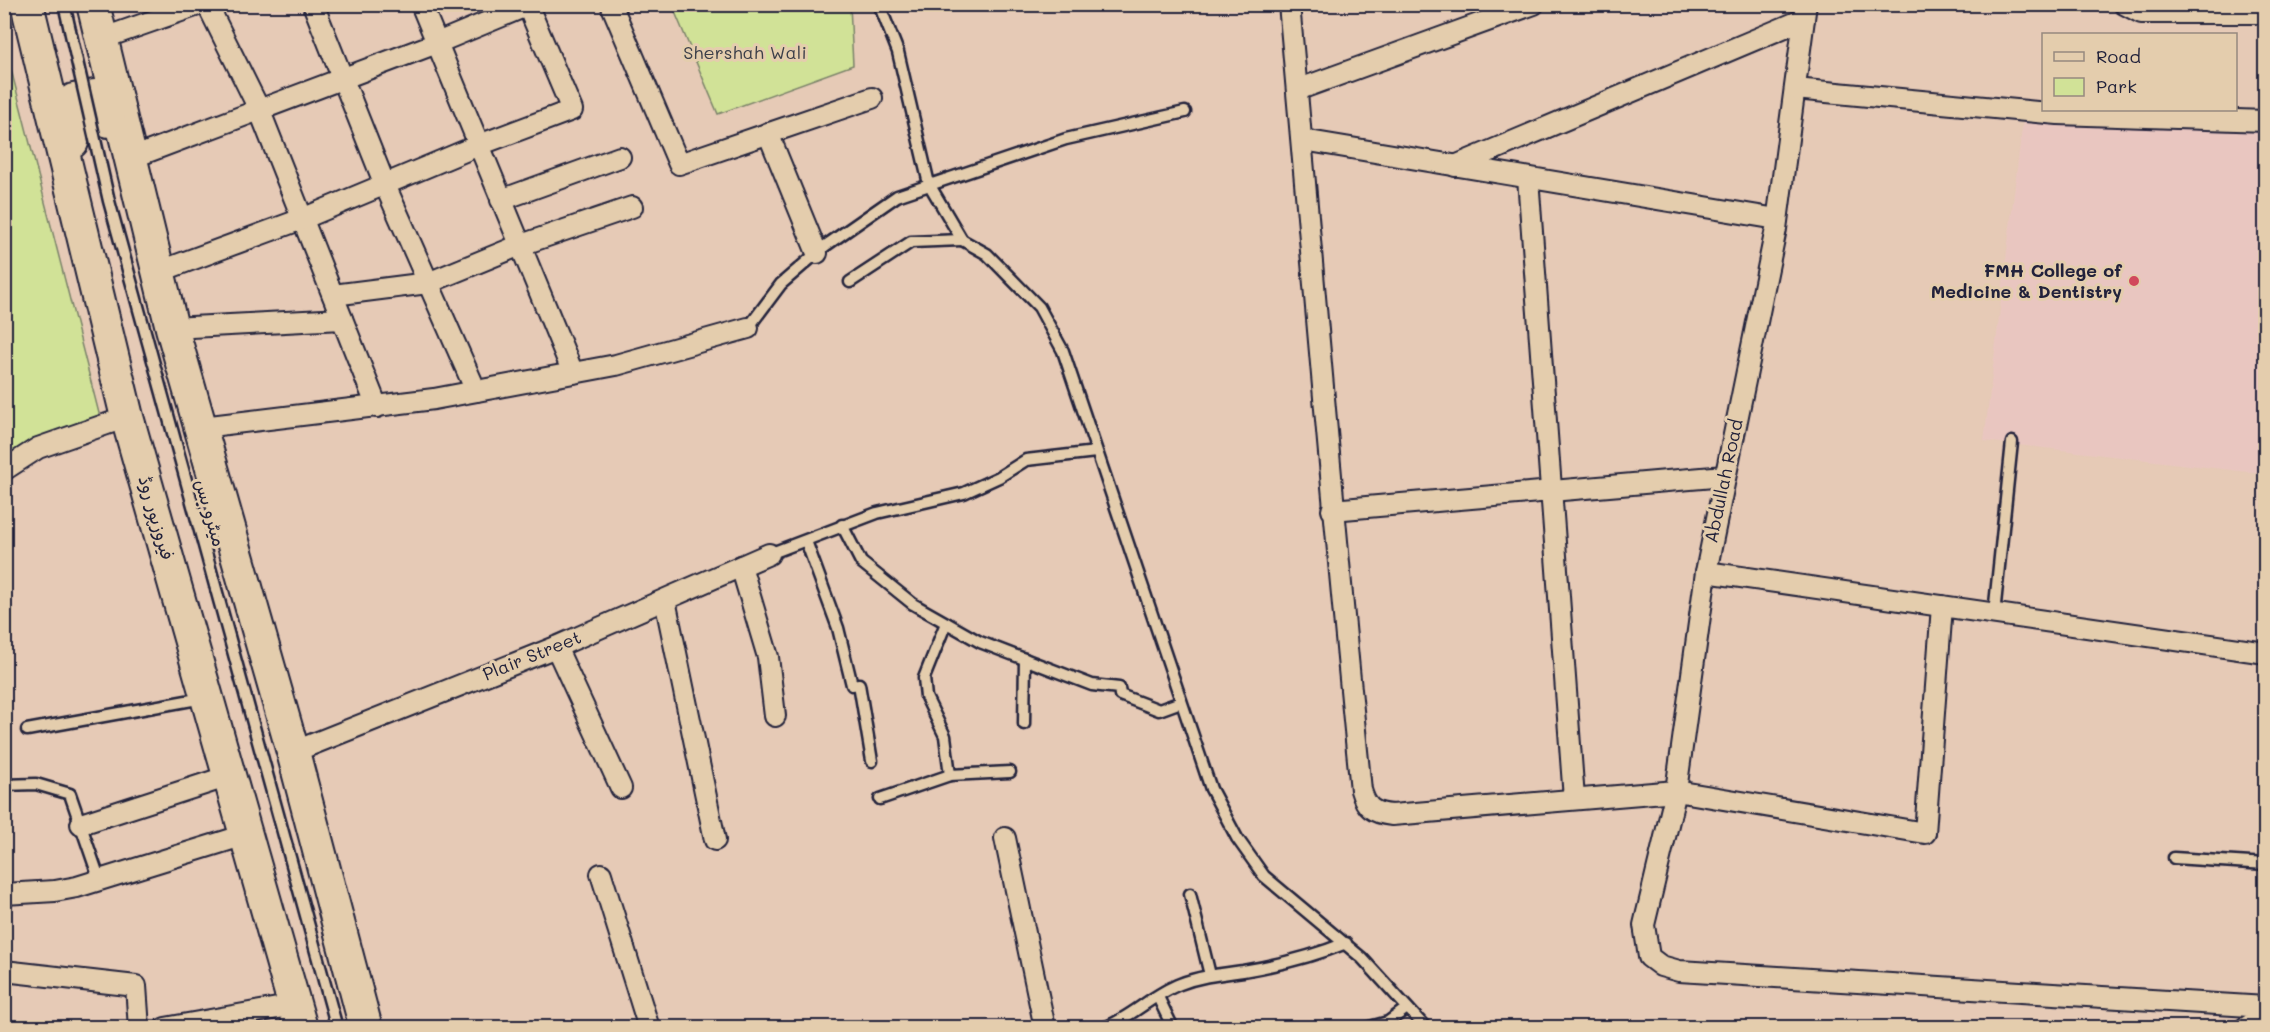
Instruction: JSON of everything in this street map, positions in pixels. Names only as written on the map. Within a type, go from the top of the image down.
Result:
[{"type":"main road","name":"فیروزپور روڈ","points":[[27,4],[127,417],[298,1016]]},
{"type":"main road","points":[[41,4],[58,73],[69,82],[90,77],[96,65],[82,4]]},
{"type":"main road","points":[[93,4],[171,328],[202,427],[293,752],[366,1028]]},
{"type":"main road","points":[[103,324],[109,281],[67,123],[67,110],[74,100],[94,96],[108,116],[149,274],[171,328]]},
{"type":"street","points":[[101,39],[201,4]]},
{"type":"street","points":[[207,4],[259,109],[377,407]]},
{"type":"street","points":[[313,4],[385,184],[476,391]]},
{"type":"street","points":[[421,4],[518,246],[573,373]]},
{"type":"street","points":[[611,4],[679,164],[872,98]]},
{"type":"street","points":[[1289,4],[1303,140],[1332,510],[1361,790],[1365,803],[1376,813],[1392,815],[1676,791],[1925,833],[1942,606]]},
{"type":"street","points":[[1297,90],[1534,4]]},
{"type":"street","points":[[2124,4],[2141,14],[2265,13]]},
{"type":"street","points":[[129,159],[437,43],[529,5],[572,110],[479,145],[302,219],[158,272]]},
{"type":"street","points":[[1455,166],[1805,12]]},
{"type":"street","name":"Abdullah Road","points":[[1805,12],[1777,219],[1706,572],[1676,791],[1644,925],[1649,957],[1661,966],[1679,971],[2265,1007]]},
{"type":"street","points":[[1795,89],[2058,114],[2265,121]]},
{"type":"street","points":[[768,133],[817,253]]},
{"type":"street","points":[[1303,140],[1777,219]]},
{"type":"street","points":[[501,200],[620,157]]},
{"type":"street","points":[[1528,178],[1574,799]]},
{"type":"street","points":[[333,296],[428,283],[518,246],[632,207]]},
{"type":"street","points":[[171,328],[342,319]]},
{"type":"street","points":[[202,427],[377,407],[476,391],[616,365],[748,328]]},
{"type":"street","points":[[4,470],[38,448],[127,417]]},
{"type":"street","points":[[1332,510],[1725,476]]},
{"type":"street","name":"Plair Street","points":[[293,752],[556,648],[769,554]]},
{"type":"street","points":[[741,566],[768,657],[775,716]]},
{"type":"street","points":[[1706,572],[2265,653]]},
{"type":"street","points":[[665,600],[715,840]]},
{"type":"street","points":[[556,648],[621,788]]},
{"type":"street","points":[[81,824],[229,776]]},
{"type":"street","points":[[4,894],[55,891],[100,881],[245,835]]},
{"type":"street","points":[[1005,838],[1045,1028]]},
{"type":"street","points":[[601,874],[650,1028]]},
{"type":"street","points":[[4,971],[136,986],[139,1028]]},
{"type":"street","points":[[165,1028],[298,1016]]},
{"type":"street","points":[[2245,1028],[2265,1016]]},
{"type":"lane","name":"میٹرو بس","points":[[64,4],[109,201],[337,1028]]},
{"type":"lane","points":[[879,4],[898,52],[929,184],[962,240],[987,254],[1039,307],[1063,351],[1211,789],[1237,838],[1264,876],[1346,943],[1426,1028]]},
{"type":"lane","points":[[748,328],[781,284],[817,253],[897,196],[1066,139],[1185,112]]},
{"type":"lane","points":[[850,282],[911,242],[962,240]]},
{"type":"lane","points":[[1995,614],[2012,442]]},
{"type":"lane","points":[[769,554],[877,513],[964,493],[999,477],[1026,460],[1096,452]]},
{"type":"lane","points":[[842,525],[861,562],[913,604],[980,642],[1092,685],[1119,688],[1120,695],[1159,710],[1181,702]]},
{"type":"lane","points":[[806,541],[838,628],[852,685],[859,684],[872,761]]},
{"type":"lane","points":[[946,623],[924,678],[926,697],[945,736],[950,775]]},
{"type":"lane","points":[[1024,724],[1025,659]]},
{"type":"lane","points":[[27,730],[207,698]]},
{"type":"lane","points":[[880,799],[950,775],[1010,772]]},
{"type":"lane","points":[[4,785],[36,784],[70,794],[100,881]]},
{"type":"lane","points":[[2174,858],[2265,864]]},
{"type":"lane","points":[[1190,894],[1210,975]]},
{"type":"lane","points":[[1104,1028],[1119,1022],[1178,984],[1210,975],[1244,971],[1323,952],[1346,943]]},
{"type":"lane","points":[[1158,997],[1173,1028]]},
{"type":"lane","points":[[1366,1028],[1388,1022],[1407,1008]]},
{"type":"shaded area","name":"FMH College of Medicine & Dentistry","points":[[2024,111],[2265,120],[2265,474],[1984,441]]},
{"type":"green space","name":"Shershah Wali","points":[[672,5],[850,5],[853,65],[718,114]]},
{"type":"green space","points":[[4,42],[102,425],[4,470]]},
{"type":"place","name":"FMH College of Medicine & Dentistry","points":[[2134,281]]}]
